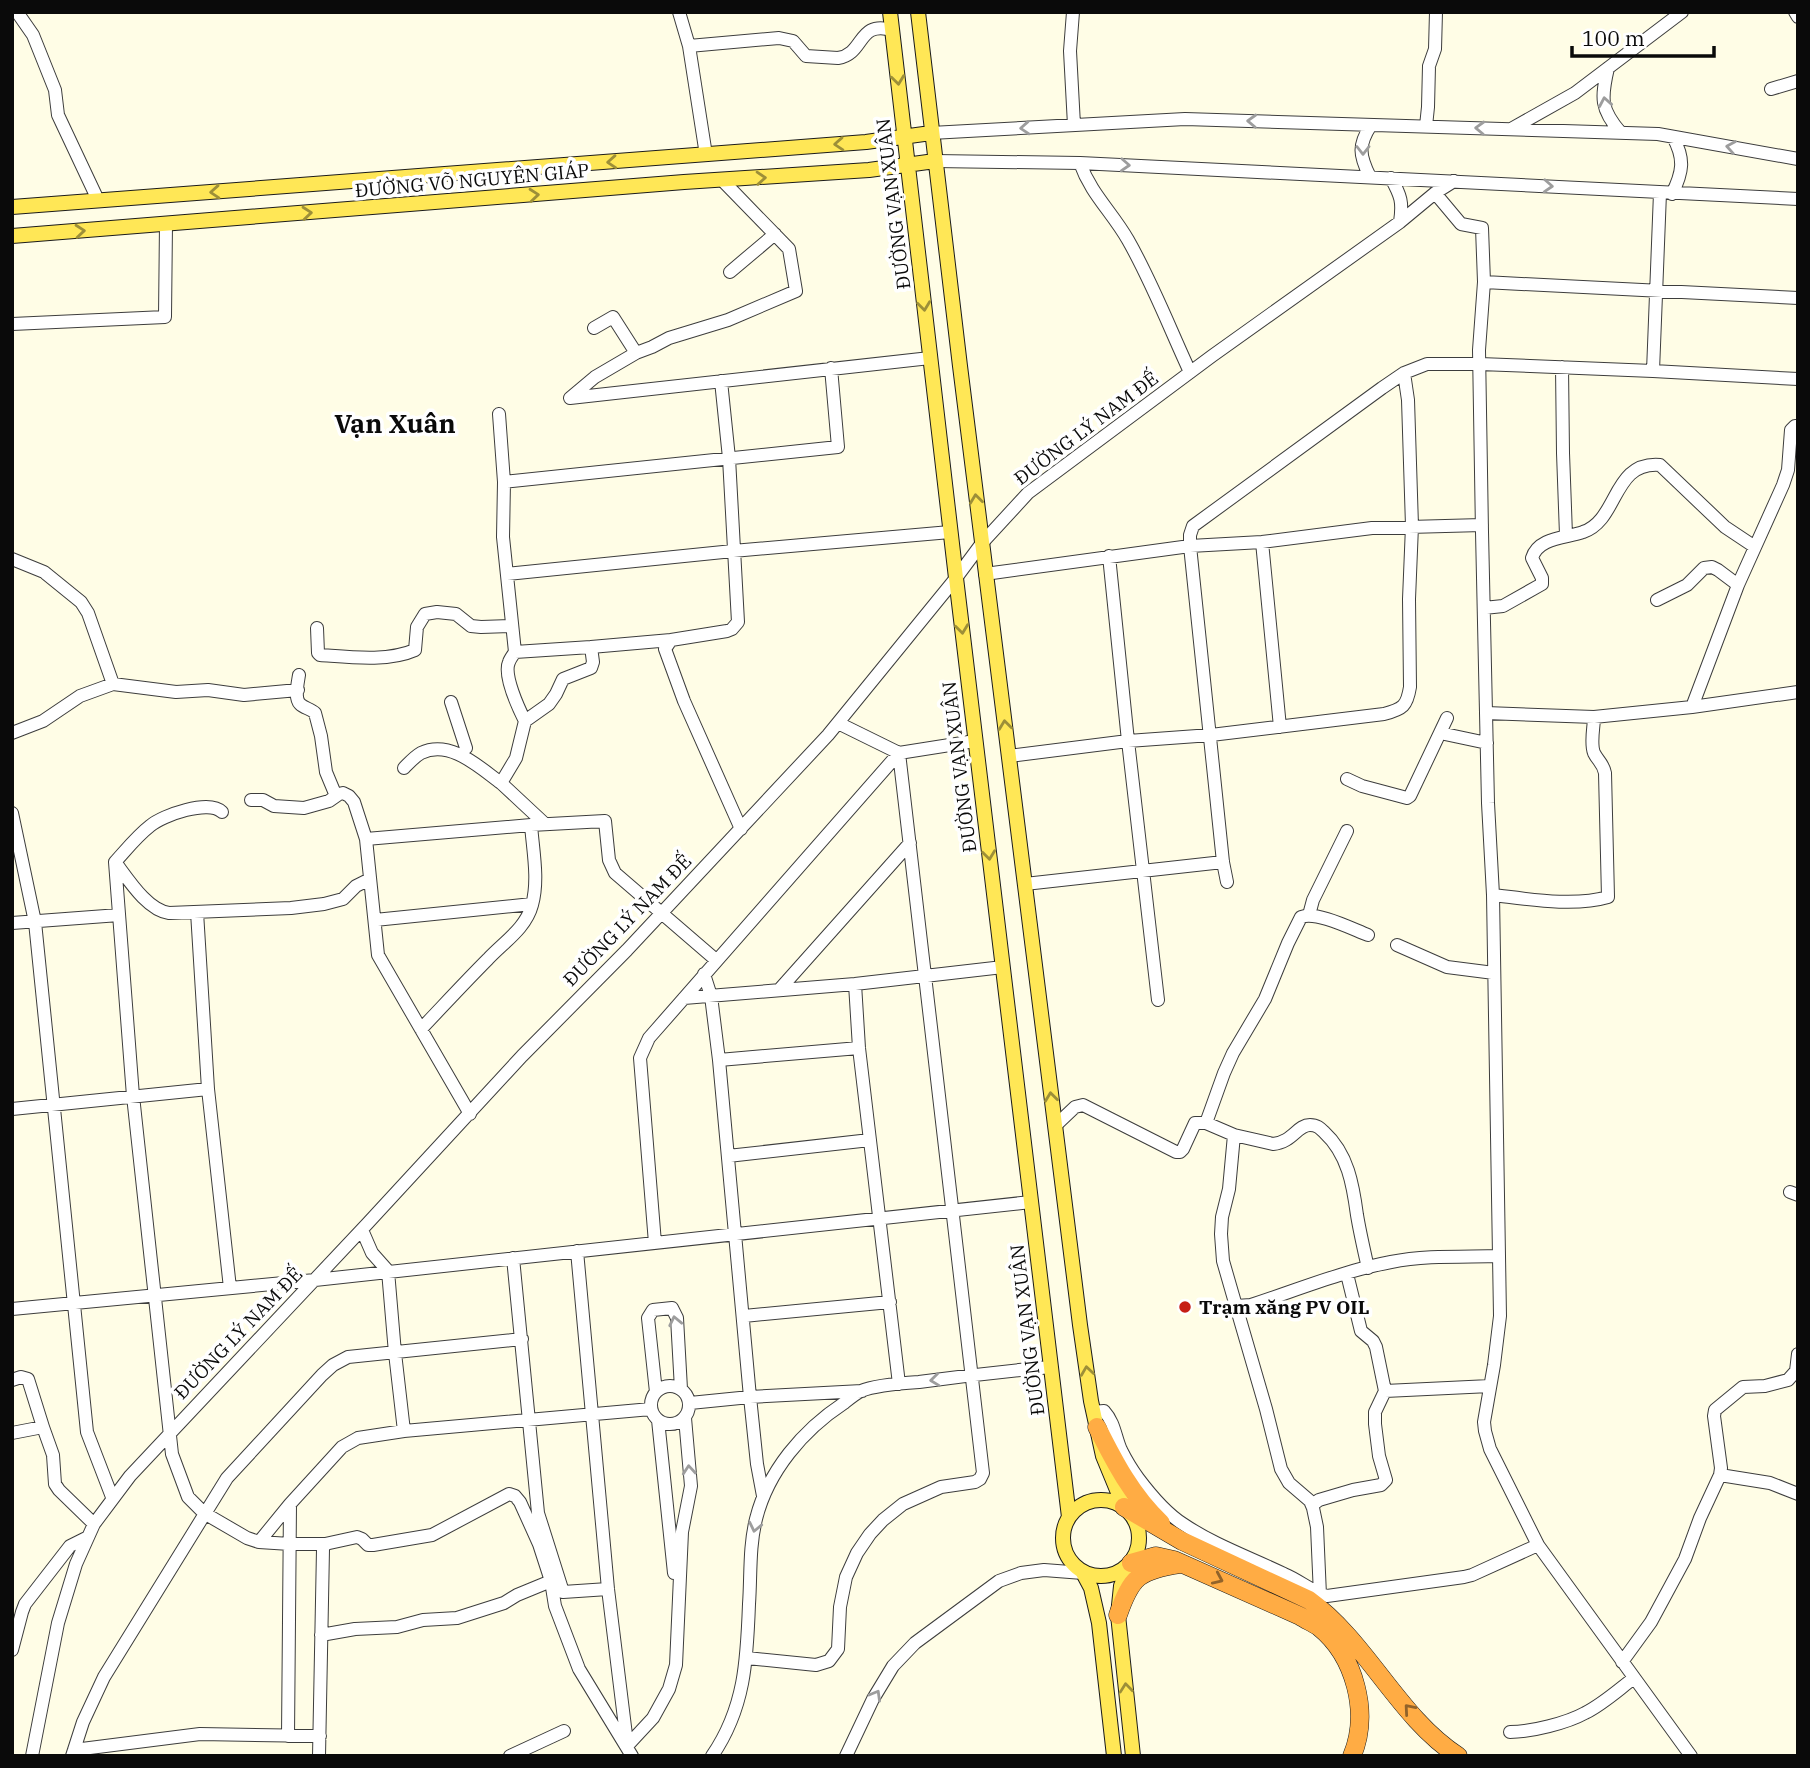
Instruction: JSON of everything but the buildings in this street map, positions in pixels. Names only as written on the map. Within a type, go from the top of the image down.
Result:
[{"type":"highway","points":[[1095,1420],[1118,1468],[1135,1493],[1154,1517],[1182,1541]]},
{"type":"highway","points":[[1124,1507],[1182,1541],[1309,1600],[1326,1612],[1426,1729],[1458,1756]]},
{"type":"highway","points":[[1130,1563],[1156,1556],[1174,1560],[1300,1616],[1320,1628],[1348,1667],[1359,1693],[1359,1734],[1352,1756]]},
{"type":"highway","points":[[1118,1615],[1126,1592],[1135,1580],[1160,1567],[1184,1564]]},
{"type":"main road","name":"ĐƯỜNG VẠN XUÂN","points":[[890,12],[1069,1517]]},
{"type":"main road","points":[[918,12],[934,161],[1080,1325],[1103,1456],[1124,1507]]},
{"type":"main road","name":"ĐƯỜNG VÕ NGUYÊN GIÁP","points":[[12,207],[706,155],[866,142],[931,133]]},
{"type":"main road","points":[[688,156],[690,182]]},
{"type":"main road","name":"ĐƯỜNG VÕ NGUYÊN GIÁP","points":[[12,236],[866,170],[934,161]]},
{"type":"main road","points":[[1130,1563],[1121,1572],[1096,1577],[1083,1573],[1073,1565],[1062,1541],[1063,1528],[1077,1507],[1088,1501],[1113,1501],[1133,1516],[1138,1527],[1137,1552],[1121,1586],[1118,1615],[1133,1756]]},
{"type":"main road","points":[[1083,1573],[1091,1588],[1099,1623],[1114,1756]]},
{"type":"street","points":[[17,12],[33,35],[55,90],[58,115],[98,200]]},
{"type":"street","points":[[679,12],[689,46],[706,155]]},
{"type":"street","points":[[1073,12],[1070,51],[1074,125]]},
{"type":"street","points":[[1426,127],[1429,66],[1435,49],[1436,12]]},
{"type":"street","points":[[1511,129],[1575,93],[1682,12]]},
{"type":"street","points":[[1795,12],[1798,17]]},
{"type":"street","points":[[689,46],[779,38],[793,41],[806,56],[843,58],[851,53],[869,30],[881,27],[892,30]]},
{"type":"street","points":[[1608,68],[1602,96],[1604,108],[1620,133]]},
{"type":"street","points":[[1771,89],[1798,81]]},
{"type":"street","points":[[931,133],[1185,119],[1658,134],[1798,159]]},
{"type":"street","points":[[1370,177],[1363,163],[1361,142],[1371,125]]},
{"type":"street","points":[[1653,371],[1666,194],[1679,180],[1682,168],[1682,157],[1673,137]]},
{"type":"street","points":[[934,161],[1080,163],[1798,199]]},
{"type":"street","points":[[1080,163],[1089,185],[1122,229],[1138,257],[1190,372]]},
{"type":"street","points":[[1391,178],[1400,196],[1400,222]]},
{"type":"street","points":[[723,181],[789,248],[796,291],[727,320],[669,338],[635,353],[595,377],[569,398],[930,358]]},
{"type":"street","name":"ĐƯỜNG LÝ NAM ĐẾ","points":[[33,1756],[58,1623],[76,1564],[94,1524],[112,1497],[169,1433],[838,723],[982,543],[1028,493],[1454,181]]},
{"type":"street","points":[[1435,193],[1461,224],[1482,228],[1482,525],[1493,895],[1500,1316],[1484,1422],[1485,1431],[1490,1449],[1538,1545],[1691,1756]]},
{"type":"street","points":[[12,324],[165,317],[166,224]]},
{"type":"street","points":[[730,272],[775,234]]},
{"type":"street","points":[[1484,282],[1798,298]]},
{"type":"street","points":[[594,328],[613,317],[635,353]]},
{"type":"street","points":[[1227,882],[1190,546],[1193,526],[1382,387],[1404,373],[1427,364],[1562,367],[1798,379]]},
{"type":"street","points":[[1562,367],[1566,536]]},
{"type":"street","points":[[504,482],[838,447],[831,369]]},
{"type":"street","points":[[1009,756],[1384,714],[1398,711],[1404,706],[1410,687],[1412,526],[1408,400],[1404,373]]},
{"type":"street","points":[[515,652],[671,640],[727,631],[735,626],[738,616],[729,458],[721,381]]},
{"type":"street","points":[[499,414],[504,482],[503,537],[515,652],[508,668],[513,691],[525,721],[516,758],[501,783]]},
{"type":"street","points":[[1692,707],[1738,585],[1783,485],[1791,430],[1798,426]]},
{"type":"street","points":[[1484,608],[1503,606],[1542,584],[1542,578],[1533,561],[1535,551],[1545,543],[1585,532],[1598,523],[1624,482],[1639,467],[1648,464],[1660,465],[1726,527],[1755,547]]},
{"type":"street","points":[[985,574],[1190,546],[1262,542],[1373,528],[1482,525]]},
{"type":"street","points":[[507,574],[950,532]]},
{"type":"street","points":[[1262,542],[1280,727]]},
{"type":"street","points":[[1109,556],[1158,1000]]},
{"type":"street","points":[[12,559],[44,572],[81,602],[88,613],[113,684]]},
{"type":"street","points":[[1657,600],[1687,585],[1704,568],[1712,567],[1718,570],[1738,585]]},
{"type":"street","points":[[317,628],[320,655],[360,657],[404,654],[415,650],[418,627],[425,614],[456,614],[471,626],[512,626]]},
{"type":"street","points":[[671,640],[666,649],[684,701],[741,829]]},
{"type":"street","points":[[525,721],[549,704],[563,680],[592,667],[591,647]]},
{"type":"street","points":[[299,675],[299,702],[315,713],[326,772],[335,796]]},
{"type":"street","points":[[12,733],[43,721],[80,696],[113,684],[176,692],[208,690],[244,695],[298,690]]},
{"type":"street","points":[[1486,713],[1594,717],[1798,692]]},
{"type":"street","points":[[451,702],[468,754],[545,824]]},
{"type":"street","points":[[1493,895],[1567,901],[1608,897],[1605,773],[1602,763],[1594,754],[1594,717]]},
{"type":"street","points":[[1347,779],[1362,786],[1407,798],[1412,794],[1447,718]]},
{"type":"street","points":[[838,723],[899,753],[975,741]]},
{"type":"street","points":[[1440,733],[1487,743]]},
{"type":"street","points":[[404,768],[421,753],[438,749],[468,754]]},
{"type":"street","points":[[747,1658],[816,1665],[829,1661],[838,1649],[840,1607],[846,1577],[870,1534],[902,1504],[941,1487],[975,1482],[983,1473],[899,753]]},
{"type":"street","points":[[655,1243],[640,1058],[649,1038],[899,753]]},
{"type":"street","points":[[251,800],[263,800],[274,806],[304,808],[330,801],[343,793],[349,796],[360,817],[366,839],[378,955],[470,1114]]},
{"type":"street","points":[[222,812],[217,807],[200,807],[164,817],[150,825],[115,862],[133,1096],[169,1433],[172,1454],[188,1497],[204,1513],[258,1542],[325,1544],[357,1536],[368,1545],[373,1545],[432,1535],[509,1494],[520,1502],[555,1589]]},
{"type":"street","points":[[12,813],[36,922],[87,1432],[112,1497]]},
{"type":"street","points":[[366,839],[605,821],[611,868],[716,960]]},
{"type":"street","points":[[421,1029],[522,925],[532,904],[535,884],[531,825]]},
{"type":"street","points":[[1309,915],[1313,900],[1348,831]]},
{"type":"street","points":[[779,990],[910,843]]},
{"type":"street","points":[[115,862],[155,909],[169,913],[324,904],[343,899],[356,886],[370,879]]},
{"type":"street","points":[[1025,884],[1223,862]]},
{"type":"street","points":[[375,920],[532,904]]},
{"type":"street","points":[[197,912],[208,1089],[230,1288]]},
{"type":"street","points":[[12,923],[119,915]]},
{"type":"street","points":[[1206,1123],[1224,1073],[1265,999],[1304,915],[1368,935]]},
{"type":"street","points":[[1396,945],[1447,967],[1494,973]]},
{"type":"street","points":[[684,998],[855,984],[1003,967]]},
{"type":"street","points":[[704,974],[711,996],[719,1060],[750,1397],[763,1496]]},
{"type":"street","points":[[855,984],[859,1048],[899,1384]]},
{"type":"street","points":[[719,1060],[859,1048]]},
{"type":"street","points":[[12,1109],[208,1089]]},
{"type":"street","points":[[1055,1126],[1075,1107],[1083,1105],[1176,1152],[1182,1149],[1195,1123],[1206,1123],[1234,1135],[1273,1144],[1286,1142],[1306,1125],[1317,1126],[1331,1139],[1351,1177],[1368,1268]]},
{"type":"street","points":[[1234,1135],[1229,1189],[1222,1217],[1223,1261],[1281,1469],[1289,1483],[1312,1505],[1317,1527],[1320,1594]]},
{"type":"street","points":[[728,1156],[870,1140]]},
{"type":"street","points":[[12,1309],[315,1280],[1031,1202]]},
{"type":"street","points":[[362,1230],[372,1253],[388,1271],[404,1431]]},
{"type":"street","points":[[577,1251],[608,1589],[629,1751]]},
{"type":"street","points":[[1236,1306],[1251,1305],[1347,1273],[1391,1262],[1432,1257],[1499,1256]]},
{"type":"street","points":[[513,1258],[538,1513],[555,1589],[557,1613],[579,1669],[629,1751]]},
{"type":"street","points":[[1312,1505],[1341,1493],[1384,1484],[1386,1480],[1379,1456],[1375,1412],[1385,1391],[1376,1347],[1373,1340],[1361,1331],[1347,1273]]},
{"type":"street","points":[[744,1317],[890,1302]]},
{"type":"street","points":[[677,1611],[655,1414],[651,1403],[656,1392],[648,1318],[653,1310],[672,1308],[677,1318],[681,1389]]},
{"type":"street","points":[[320,1736],[200,1734],[73,1753],[83,1722],[104,1677],[227,1478],[333,1365],[348,1357],[522,1339]]},
{"type":"street","points":[[1622,1662],[1651,1622],[1685,1559],[1720,1475],[1715,1410],[1743,1387],[1772,1385],[1788,1380],[1796,1371],[1798,1354]]},
{"type":"street","points":[[690,1404],[750,1397],[863,1391],[899,1384],[1051,1367]]},
{"type":"street","points":[[12,1380],[21,1377],[28,1379],[53,1455],[55,1484],[94,1524]]},
{"type":"street","points":[[258,1542],[342,1447],[358,1438],[592,1413],[655,1414],[669,1424],[675,1424],[685,1418],[690,1404],[681,1389],[671,1386],[656,1392]]},
{"type":"street","points":[[1385,1391],[1490,1386]]},
{"type":"street","points":[[712,1756],[734,1716],[743,1686],[747,1658],[751,1541],[763,1496],[776,1471],[808,1432],[833,1410],[863,1391]]},
{"type":"street","points":[[1095,1420],[1104,1411],[1107,1414],[1123,1453],[1139,1479],[1181,1523],[1327,1597],[1464,1577],[1538,1545]]},
{"type":"street","points":[[629,1751],[669,1689],[676,1665],[682,1532],[691,1486],[685,1418]]},
{"type":"street","points":[[12,1433],[43,1427]]},
{"type":"street","points":[[1720,1475],[1770,1483],[1798,1494]]},
{"type":"street","points":[[288,1736],[290,1504]]},
{"type":"street","points":[[12,1650],[15,1625],[25,1604],[70,1546],[88,1537]]},
{"type":"street","points":[[319,1756],[325,1544]]},
{"type":"street","points":[[846,1756],[873,1699],[893,1666],[915,1643],[999,1581],[1021,1573],[1044,1570],[1083,1573]]},
{"type":"street","points":[[321,1635],[355,1629],[397,1627],[423,1620],[457,1618],[504,1603],[517,1595],[555,1589],[608,1589]]},
{"type":"street","points":[[1510,1732],[1531,1730],[1583,1714],[1634,1678]]},
{"type":"street","points":[[510,1756],[564,1731]]},
{"type":"place","name":"Trạm xăng PV OIL","points":[[1185,1307]]},
{"type":"district","name":"Vạn Xuân","points":[[395,424]]}]
